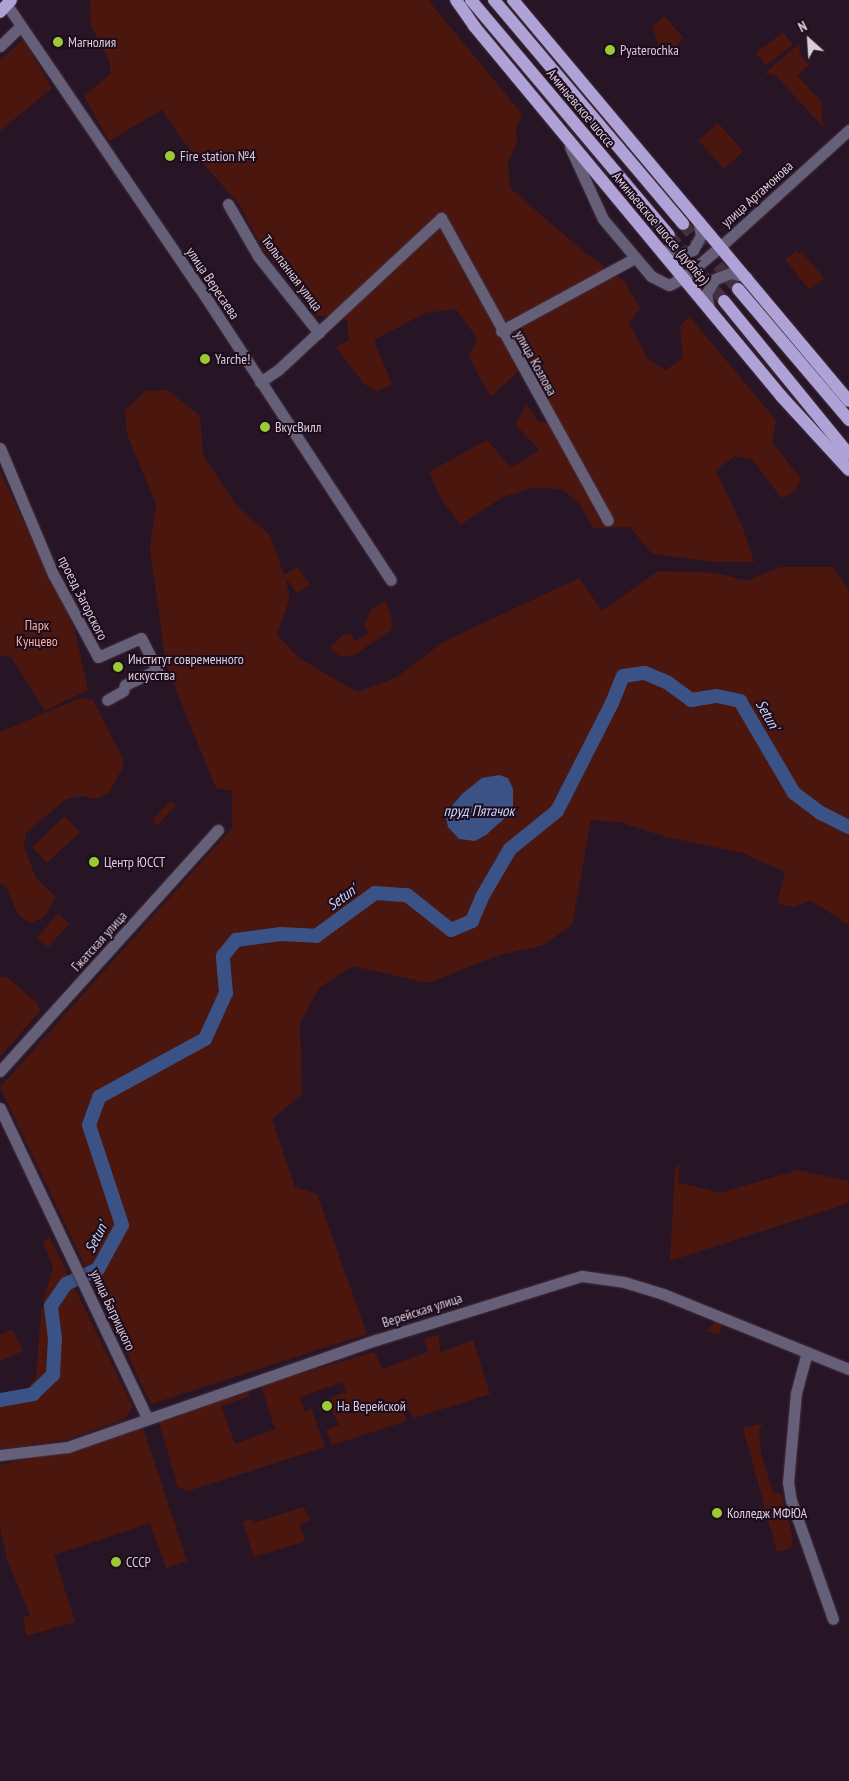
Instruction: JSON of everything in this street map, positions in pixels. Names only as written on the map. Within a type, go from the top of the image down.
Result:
[{"type":"main road","points":[[449,0],[474,26]]},
{"type":"main road","name":"Аминьевское шоссе (дублёр)","points":[[456,0],[474,26],[683,278],[849,470]]},
{"type":"main road","name":"Аминьевское шоссе","points":[[471,0],[669,235]]},
{"type":"main road","name":"Аминьевское шоссе","points":[[494,0],[683,224]]},
{"type":"main road","points":[[513,0],[697,217],[849,401]]},
{"type":"main road","points":[[738,289],[849,420]]},
{"type":"main road","points":[[724,301],[849,454]]},
{"type":"street","name":"улица Вересаева","points":[[6,5],[391,580]]},
{"type":"street","points":[[0,46],[20,27]]},
{"type":"street","name":"улица Артамонова","points":[[683,278],[849,130]]},
{"type":"street","points":[[561,132],[586,177],[593,204],[635,258],[660,283],[674,284],[683,278]]},
{"type":"street","name":"Тюльпанная улица","points":[[228,204],[258,256],[319,333]]},
{"type":"street","points":[[659,248],[676,256],[692,250],[701,234],[697,217]]},
{"type":"street","name":"улица Козлова","points":[[319,333],[441,218],[501,331],[608,520]]},
{"type":"street","points":[[501,331],[635,258]]},
{"type":"street","points":[[709,309],[706,294],[715,279],[731,273],[748,278]]},
{"type":"street","points":[[260,382],[278,370],[319,333]]},
{"type":"street","name":"проезд Загорского","points":[[0,448],[53,574],[98,657],[141,638],[157,670],[125,685],[123,691],[107,700]]},
{"type":"street","name":"Гжатская улица","points":[[0,1072],[218,830]]},
{"type":"street","name":"улица Багрицкого","points":[[0,1108],[147,1417]]},
{"type":"street","name":"Верейская улица","points":[[0,1455],[68,1447],[147,1417],[582,1276],[624,1282],[664,1294],[849,1369]]},
{"type":"street","points":[[807,1352],[796,1393],[788,1482],[795,1512],[833,1619]]},
{"type":"green space","points":[[90,0],[428,0],[522,114],[516,129],[517,142],[508,162],[510,188],[584,252],[624,281],[640,308],[629,323],[648,359],[666,370],[683,358],[680,327],[689,316],[776,420],[772,442],[801,479],[795,491],[781,498],[753,460],[735,456],[716,471],[743,528],[754,562],[717,562],[652,554],[630,527],[593,528],[579,503],[562,489],[533,488],[503,497],[460,525],[442,500],[429,472],[487,440],[511,468],[539,450],[516,425],[526,404],[539,422],[554,423],[526,364],[491,397],[469,358],[477,338],[456,309],[425,313],[374,340],[392,384],[377,392],[363,383],[336,347],[349,340],[347,320],[315,315],[296,286],[263,249],[239,204],[184,142],[162,110],[109,141],[84,96],[111,74],[109,60],[91,25]]},
{"type":"green space","points":[[664,16],[683,37],[676,47],[664,52],[655,37],[653,26]]},
{"type":"green space","points":[[783,32],[793,45],[766,66],[756,53]]},
{"type":"green space","points":[[23,39],[52,88],[0,131],[0,60]]},
{"type":"green space","points":[[799,44],[800,54],[809,65],[797,75],[821,101],[823,127],[776,76],[765,73]]},
{"type":"green space","points":[[718,123],[743,151],[724,169],[699,140]]},
{"type":"green space","points":[[796,251],[799,254],[802,252],[824,278],[810,290],[785,260]]},
{"type":"green space","points":[[168,390],[200,416],[203,455],[237,506],[270,535],[284,575],[297,567],[310,584],[297,593],[285,577],[290,597],[277,635],[299,658],[357,692],[397,677],[443,642],[579,578],[602,611],[658,571],[716,573],[747,581],[781,567],[833,567],[849,590],[849,925],[811,901],[793,907],[777,903],[785,872],[742,853],[663,836],[619,822],[591,820],[572,925],[543,945],[500,955],[428,983],[353,966],[320,987],[300,1022],[302,1094],[272,1119],[295,1187],[317,1194],[367,1334],[151,1404],[0,1087],[232,828],[232,791],[216,788],[166,665],[150,548],[156,505],[127,434],[125,410],[146,391]],"holes":[[[462,794],[486,835],[475,841],[459,839],[448,827],[445,813]]]},
{"type":"green space","name":"Парк Кунцево","points":[[0,471],[74,627],[88,690],[45,711],[11,657],[0,655]]},
{"type":"green space","points":[[386,601],[392,619],[391,630],[353,656],[339,656],[330,647],[344,634],[351,635],[355,641],[366,636],[368,632],[364,626],[371,609]]},
{"type":"green space","points":[[80,698],[93,700],[123,759],[123,767],[109,793],[95,799],[81,796],[66,799],[26,833],[24,847],[36,878],[56,897],[44,917],[30,923],[18,914],[6,887],[0,883],[0,732]]},
{"type":"green space","points":[[170,801],[176,805],[158,825],[154,824],[153,819]]},
{"type":"green space","points":[[65,816],[80,832],[47,863],[32,847]]},
{"type":"green space","points":[[58,914],[69,924],[48,948],[37,938]]},
{"type":"green space","points":[[0,977],[7,977],[38,1004],[40,1011],[0,1057]]},
{"type":"green space","points":[[680,1162],[678,1182],[720,1193],[798,1170],[849,1181],[849,1203],[670,1261],[675,1169]]},
{"type":"green space","points":[[49,1236],[133,1407],[125,1419],[66,1440],[0,1449],[0,1395],[18,1394],[28,1388],[36,1377],[41,1311],[53,1267],[43,1243]]},
{"type":"green space","points":[[720,1317],[725,1319],[719,1334],[706,1331]]},
{"type":"green space","points":[[12,1329],[23,1351],[0,1361],[0,1335]]},
{"type":"green space","points":[[439,1335],[440,1352],[473,1340],[490,1394],[414,1418],[409,1409],[403,1411],[407,1421],[332,1445],[326,1430],[339,1425],[327,1399],[346,1392],[343,1382],[300,1397],[305,1412],[311,1408],[325,1447],[188,1491],[178,1487],[158,1419],[247,1389],[250,1396],[221,1406],[235,1444],[275,1429],[261,1385],[374,1352],[383,1369],[428,1352],[424,1339]]},
{"type":"green space","points":[[763,1423],[759,1429],[761,1454],[773,1492],[781,1493],[793,1539],[791,1548],[777,1552],[743,1428]]},
{"type":"green space","points":[[142,1425],[187,1561],[166,1568],[150,1523],[54,1555],[75,1622],[27,1636],[23,1618],[30,1615],[7,1559],[0,1527],[0,1465],[69,1450]]},
{"type":"green space","points":[[303,1507],[311,1520],[300,1525],[305,1541],[254,1557],[243,1522],[252,1519],[254,1523]]},
{"type":"water","name":"пруд Пятачок","points":[[499,775],[508,778],[513,789],[513,806],[506,817],[486,835],[475,841],[459,839],[448,827],[445,814],[462,794],[482,778]]},
{"type":"waterway","name":"Setun'","points":[[0,1400],[33,1394],[53,1375],[55,1339],[51,1306],[66,1284],[98,1269],[122,1225],[89,1125],[99,1097],[205,1039],[226,993],[223,956],[236,940],[281,934],[316,936],[375,893],[407,895],[451,930],[472,921],[482,897],[510,849],[557,811],[612,703],[623,676],[645,673],[668,683],[691,700],[717,696],[740,701],[794,793],[821,813],[849,827]]},
{"type":"tunnel","points":[[683,224],[738,289]]},
{"type":"tunnel","points":[[669,235],[724,301]]},
{"type":"place","name":"Магнолия","points":[[58,42]]},
{"type":"place","name":"Pyaterochka","points":[[610,50]]},
{"type":"place","name":"Fire station №4","points":[[170,156]]},
{"type":"place","name":"Yarche!","points":[[205,359]]},
{"type":"place","name":"ВкусВилл","points":[[265,427]]},
{"type":"place","name":"Институт современного искусства","points":[[118,667]]},
{"type":"place","name":"Центр ЮССТ","points":[[94,862]]},
{"type":"place","name":"На Верейской","points":[[327,1406]]},
{"type":"place","name":"Колледж МФЮА","points":[[717,1513]]},
{"type":"place","name":"СССР","points":[[116,1562]]}]
